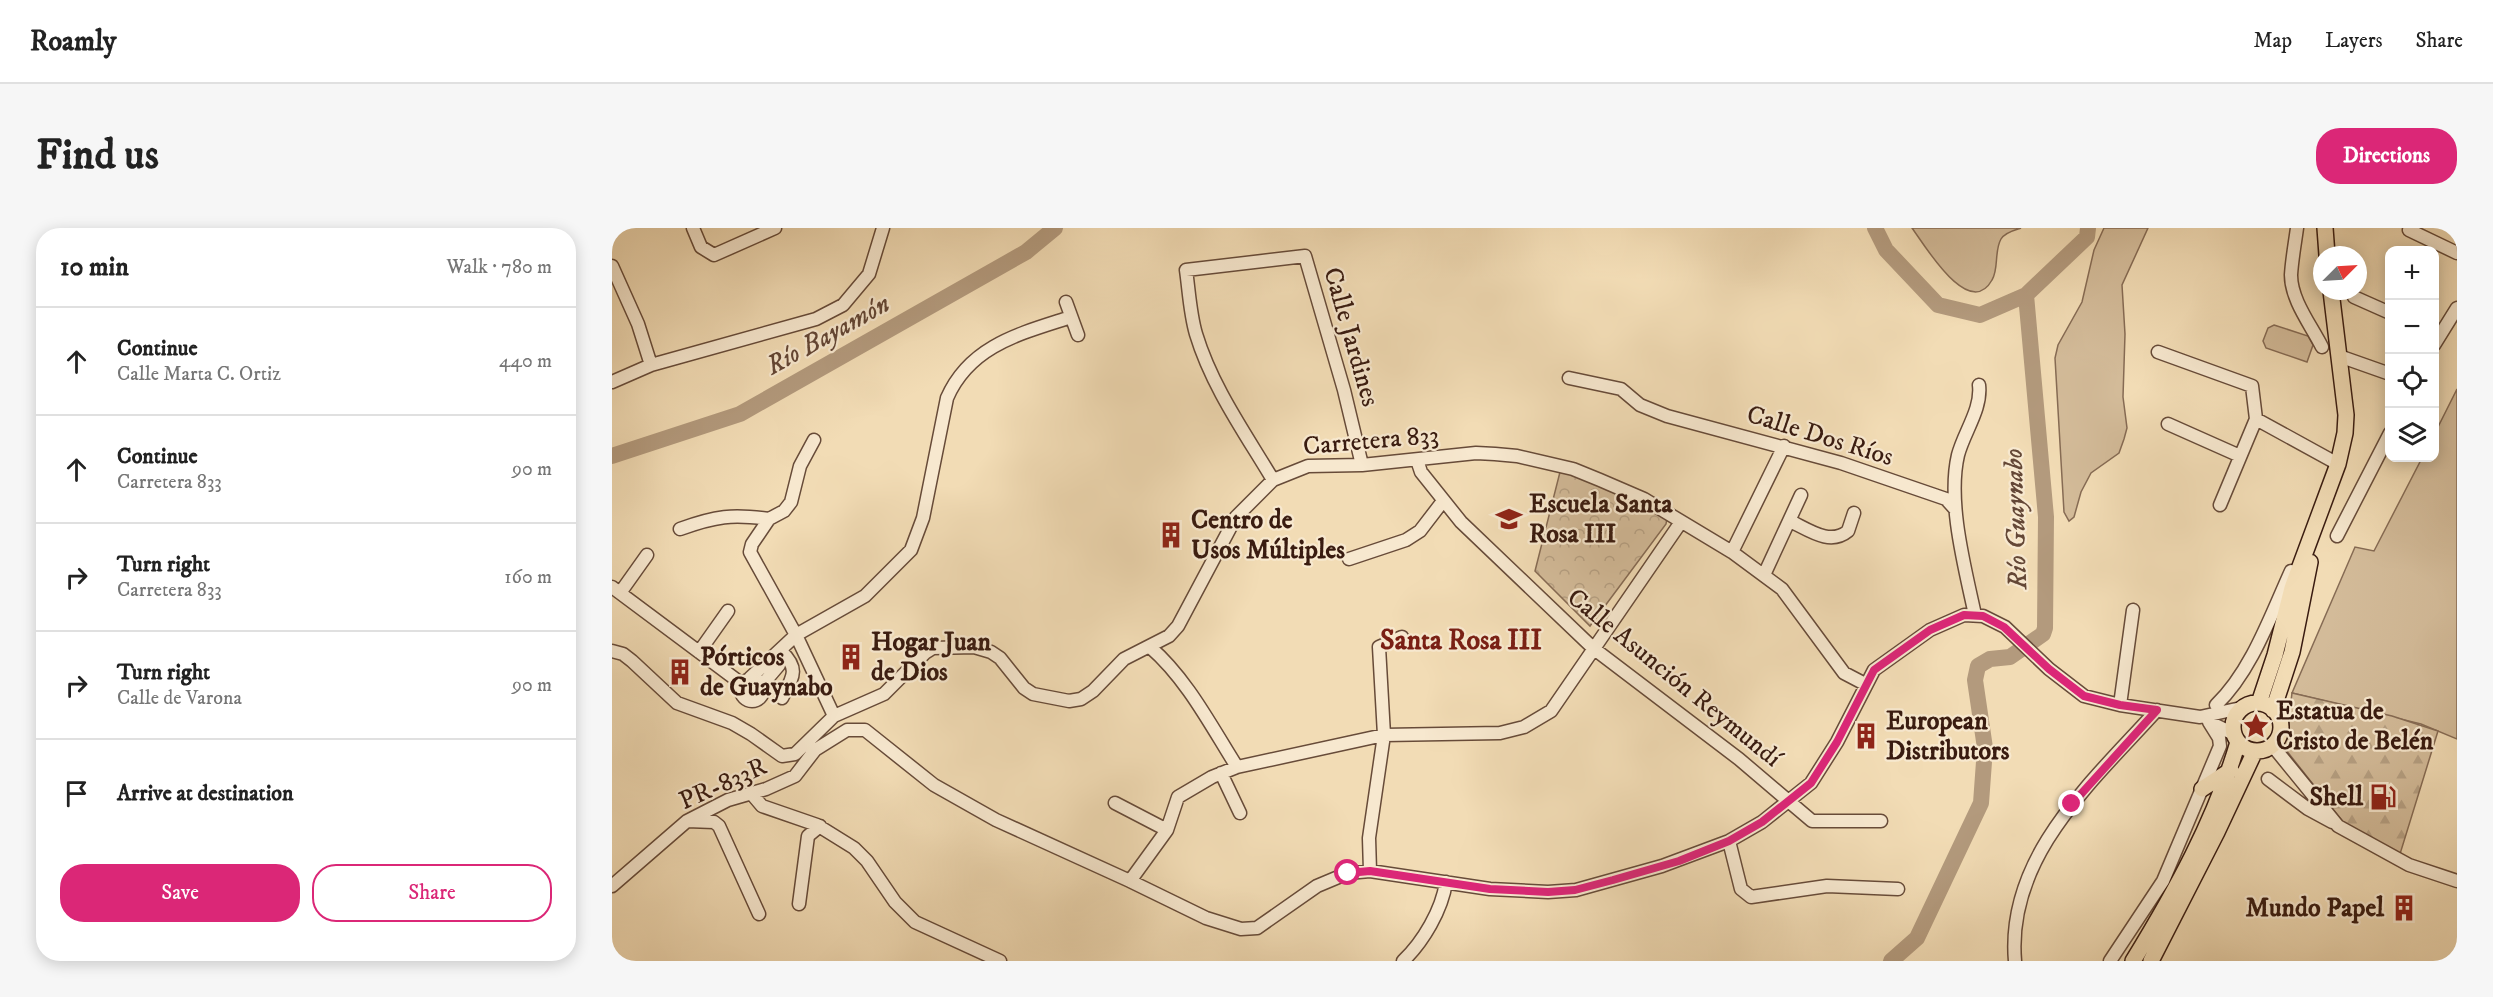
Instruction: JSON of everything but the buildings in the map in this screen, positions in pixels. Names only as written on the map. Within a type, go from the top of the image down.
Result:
[{"type":"main road","points":[[2325,228],[2326,246]]},
{"type":"main road","points":[[2259,703],[2275,655],[2292,588],[2338,464],[2345,433],[2346,415],[2332,300]]},
{"type":"main road","points":[[2273,710],[2292,652],[2316,523]]},
{"type":"main road","points":[[2133,961],[2179,883],[2220,799],[2231,770],[2236,738],[2233,725],[2241,708],[2259,703],[2273,710],[2279,720],[2278,738],[2264,750],[2255,751],[2246,748],[2236,738]]},
{"type":"main road","points":[[2151,961],[2208,851],[2255,751]]},
{"type":"main road","points":[[2202,789],[2231,770]]},
{"type":"street","points":[[693,228],[701,247],[714,255],[775,228]]},
{"type":"street","points":[[612,382],[651,365],[816,319],[843,305],[869,274],[883,228]]},
{"type":"street","points":[[2297,228],[2291,276],[2293,286],[2296,300],[2322,347]]},
{"type":"street","points":[[2409,230],[2457,253]]},
{"type":"street","name":"Calle Jardines","points":[[1273,480],[1224,398],[1206,361],[1196,332],[1186,270],[1305,256],[1344,390],[1362,465]]},
{"type":"street","points":[[612,266],[638,324],[651,365]]},
{"type":"street","points":[[2361,300],[2385,311]]},
{"type":"street","points":[[1066,302],[1078,335]]},
{"type":"street","points":[[2439,334],[2457,308]]},
{"type":"street","points":[[780,652],[779,665],[762,685],[761,696],[752,701],[742,695],[746,681],[796,635],[865,597],[911,550],[923,518],[947,398],[952,386],[964,372],[997,343],[1071,317]]},
{"type":"street","points":[[2158,352],[2252,386],[2256,419],[2220,505]]},
{"type":"street","points":[[2339,356],[2385,372]]},
{"type":"street","name":"Calle Dos Ríos","points":[[1569,378],[1621,390],[1640,405],[1667,416],[1784,446],[1946,499],[1954,509]]},
{"type":"street","points":[[1975,615],[1954,509],[1958,456],[1980,396],[1979,385]]},
{"type":"street","points":[[2256,419],[2338,464]]},
{"type":"street","points":[[2168,424],[2240,456]]},
{"type":"street","points":[[814,440],[800,466],[790,502],[784,511],[769,519],[752,544],[750,552],[796,635],[834,716]]},
{"type":"street","points":[[2337,536],[2385,443]]},
{"type":"street","points":[[1732,552],[1784,446]]},
{"type":"street","name":"Carretera 833","points":[[612,651],[632,661],[677,703],[732,723],[782,756],[795,754],[812,746],[834,716],[884,694],[925,653],[933,648],[974,647],[991,652],[1000,658],[1024,688],[1033,694],[1070,701],[1081,699],[1093,691],[1124,659],[1169,636],[1178,626],[1236,518],[1273,480],[1308,466],[1362,465],[1476,453],[1516,456],[1573,468],[1644,500],[1732,552],[1764,575],[1790,598],[1844,673],[1865,684]]},
{"type":"street","name":"Calle Asunción Reymundí","points":[[1417,460],[1420,472],[1461,522],[1593,648],[1739,759],[1812,821],[1881,821]]},
{"type":"street","points":[[1764,575],[1801,495]]},
{"type":"street","points":[[1349,559],[1406,540],[1420,531],[1443,501]]},
{"type":"street","points":[[1790,521],[1826,538],[1836,538],[1848,531],[1854,513]]},
{"type":"street","points":[[680,529],[705,520],[730,515],[769,519]]},
{"type":"street","points":[[1130,881],[1167,830],[1178,797],[1221,773],[1237,767],[1384,735],[1500,734],[1524,727],[1551,711],[1681,522]]},
{"type":"street","points":[[2216,705],[2232,690],[2245,668],[2281,594],[2308,530],[2316,523]]},
{"type":"street","points":[[647,555],[616,590],[699,652],[746,681],[757,680],[762,685]]},
{"type":"street","points":[[2120,705],[2133,610]]},
{"type":"street","points":[[699,652],[728,611]]},
{"type":"street","points":[[812,746],[847,730],[865,730],[934,785],[996,820],[1206,918],[1241,929],[1257,927],[1305,893],[1348,873],[1370,871],[1524,892],[1575,890],[1679,861],[1729,841],[1762,822],[1811,783],[1837,742],[1874,670],[1930,630],[1953,619],[1983,616],[2004,627],[2049,669],[2084,696],[2120,705],[2204,719],[2236,738]]},
{"type":"street","points":[[1370,871],[1369,838],[1384,735],[1379,647],[1402,637]]},
{"type":"street","points":[[1150,647],[1168,662],[1237,767]]},
{"type":"street","points":[[780,652],[792,661],[794,676],[782,698]]},
{"type":"street","points":[[2204,719],[2241,708]]},
{"type":"street","points":[[2015,961],[2015,918],[2019,900],[2026,878],[2044,844],[2072,804],[2157,710]]},
{"type":"street","points":[[2110,961],[2163,881],[2220,746],[2219,738],[2204,719]]},
{"type":"street","points":[[2272,745],[2338,826]]},
{"type":"street","name":"PR-833R","points":[[612,886],[687,821],[728,800],[795,776],[812,746]]},
{"type":"street","points":[[1221,773],[1240,813]]},
{"type":"street","points":[[2268,779],[2308,809],[2409,866],[2457,881]]},
{"type":"street","points":[[751,793],[762,806],[820,826],[854,848],[867,861],[895,902],[915,922],[1000,961]]},
{"type":"street","points":[[1114,803],[1167,830]]},
{"type":"street","points":[[687,821],[714,822],[719,826],[759,914]]},
{"type":"street","points":[[799,904],[808,836],[820,826]]},
{"type":"street","points":[[1729,841],[1742,889],[1750,897],[1827,886],[1898,889]]},
{"type":"street","points":[[1403,961],[1418,947],[1444,894],[1446,882]]},
{"type":"green space","points":[[1912,228],[2021,228],[2008,233],[2001,239],[1992,280],[1982,290],[1971,291],[1960,286],[1948,275]]},
{"type":"green space","points":[[2104,228],[2148,228],[2122,285],[2125,334],[2123,397],[2127,428],[2119,453],[2091,473],[2081,492],[2074,517],[2069,521],[2064,512],[2055,358],[2058,345],[2082,302],[2094,250]]},
{"type":"green space","points":[[2274,325],[2308,336],[2313,345],[2307,362],[2266,348],[2263,341],[2268,328]]},
{"type":"green space","points":[[2457,389],[2457,739],[2421,724],[2292,693],[2355,547],[2374,551],[2420,462],[2439,462],[2439,425]]},
{"type":"green space","points":[[1561,468],[1661,513],[1667,518],[1666,524],[1590,626],[1535,571]]},
{"type":"green space","points":[[2292,693],[2392,716],[2438,731],[2400,854],[2343,822],[2282,745],[2288,726]]},
{"type":"waterway","name":"Río Bayamón","points":[[612,456],[740,414],[1026,252],[1055,228]]},
{"type":"waterway","name":"Río Bayamón","points":[[1875,228],[1886,250],[1938,305],[1980,315],[2026,295],[2087,237],[2088,228]]},
{"type":"waterway","name":"Río Guaynabo","points":[[1891,961],[1917,938],[1981,803],[1985,748],[1975,680],[1978,666],[1990,659],[2010,657],[2043,634],[2045,628],[2046,517],[2026,295]]},
{"type":"place","name":"Escuela Santa Rosa III","points":[[1509,519]]},
{"type":"place","name":"Centro de Usos Múltiples","points":[[1171,535]]},
{"type":"place","name":"Hogar Juan de Dios","points":[[851,657]]},
{"type":"place","name":"Pórticos de Guaynabo","points":[[680,672]]},
{"type":"place","name":"Estatua de Cristo de Belén","points":[[2256,726]]},
{"type":"place","name":"European Distributors","points":[[1866,736]]},
{"type":"place","name":"Shell","points":[[2383,797]]},
{"type":"place","name":"Mundo Papel","points":[[2404,908]]},
{"type":"district","name":"Santa Rosa III","points":[[1461,640]]},
{"type":"route","points":[[1348,873],[1370,871],[1524,892],[1575,890],[1679,861],[1729,841],[1762,822],[1811,783],[1837,742],[1874,670],[1930,630],[1964,615],[1983,616],[2004,627],[2049,669],[2084,696],[2120,705],[2157,710],[2072,804]]}]
